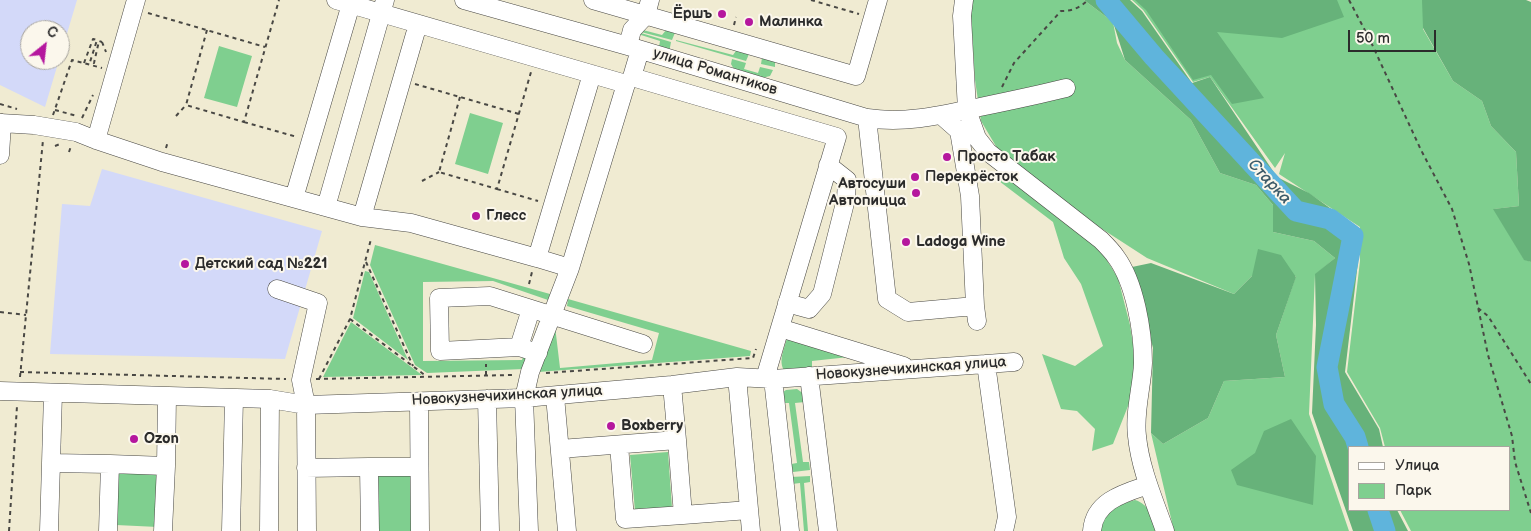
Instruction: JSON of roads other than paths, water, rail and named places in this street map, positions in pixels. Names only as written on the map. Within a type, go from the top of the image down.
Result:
[{"type":"street","name":"улица Романтиков","points":[[464,0],[634,48],[867,118],[894,121],[942,116],[1066,88]]},
{"type":"street","points":[[593,0],[648,8],[856,76],[878,0]]},
{"type":"street","points":[[964,0],[962,16],[967,110],[977,138],[988,152],[1101,240],[1116,257],[1126,275],[1135,302],[1143,363],[1137,435],[1148,485],[1165,531]]},
{"type":"street","points":[[294,198],[311,142],[343,2],[384,7],[418,24],[626,84],[570,268],[530,374],[524,398],[529,531]]},
{"type":"street","points":[[96,140],[135,4]]},
{"type":"street","points":[[326,207],[384,7]]},
{"type":"street","points":[[648,8],[632,30],[634,48],[632,77],[837,137],[780,328],[769,378],[790,531]]},
{"type":"street","points":[[362,217],[418,24]]},
{"type":"street","points":[[536,258],[592,74]]},
{"type":"street","points":[[867,118],[887,299],[908,312],[976,314],[970,196],[959,132],[942,116]]},
{"type":"street","points":[[0,155],[1,123],[34,125],[76,132],[162,162],[362,217],[411,223],[570,268]]},
{"type":"street","points":[[787,304],[809,309],[822,294],[846,199],[847,180],[828,165]]},
{"type":"street","points":[[277,289],[318,303],[301,380],[306,405],[307,531]]},
{"type":"street","points":[[538,352],[519,347],[440,351],[439,298],[490,296],[643,344]]},
{"type":"street","points":[[519,347],[531,309]]},
{"type":"street","points":[[780,328],[914,369]]},
{"type":"street","name":"Новокузнечихинская улица","points":[[0,392],[270,399],[306,405],[419,402],[555,396],[737,377],[809,376],[1014,362]]},
{"type":"street","points":[[986,364],[1007,517],[1004,531]]},
{"type":"street","points":[[809,376],[828,531]]},
{"type":"street","points":[[737,377],[751,531]]},
{"type":"street","points":[[672,385],[683,515]]},
{"type":"street","points":[[49,531],[52,393]]},
{"type":"street","points":[[163,531],[167,396]]},
{"type":"street","points":[[555,396],[567,531]]},
{"type":"street","points":[[231,531],[234,398]]},
{"type":"street","points":[[269,531],[270,399]]},
{"type":"street","points":[[487,399],[490,531]]},
{"type":"street","points":[[419,402],[420,531]]},
{"type":"street","points":[[560,449],[677,440]]},
{"type":"street","points":[[619,445],[625,519],[750,510]]},
{"type":"street","points":[[51,462],[166,466]]},
{"type":"street","points":[[108,531],[110,464]]},
{"type":"street","points":[[306,468],[419,466]]},
{"type":"street","points":[[368,467],[370,531]]},
{"type":"street","points":[[1092,531],[1097,511],[1116,496],[1148,485]]},
{"type":"waterway","name":"Старка","points":[[1106,0],[1154,57],[1296,211],[1330,219],[1353,236],[1327,367],[1334,404],[1355,437],[1358,446]]},
{"type":"waterway","name":"Старка","points":[[1378,511],[1385,531]]},
{"type":"place","name":"Ёршъ","points":[[722,14]]},
{"type":"place","name":"Малинка","points":[[749,22]]},
{"type":"place","name":"Просто Табак","points":[[947,157]]},
{"type":"place","name":"Перекрёсток","points":[[915,177]]},
{"type":"place","name":"Автосуши Автопицца","points":[[916,193]]},
{"type":"place","name":"Глесс","points":[[476,216]]},
{"type":"place","name":"Ladoga Wine","points":[[906,242]]},
{"type":"place","name":"Детский сад №221","points":[[185,264]]},
{"type":"place","name":"Boxberry","points":[[611,426]]},
{"type":"place","name":"Ozon","points":[[134,439]]}]
